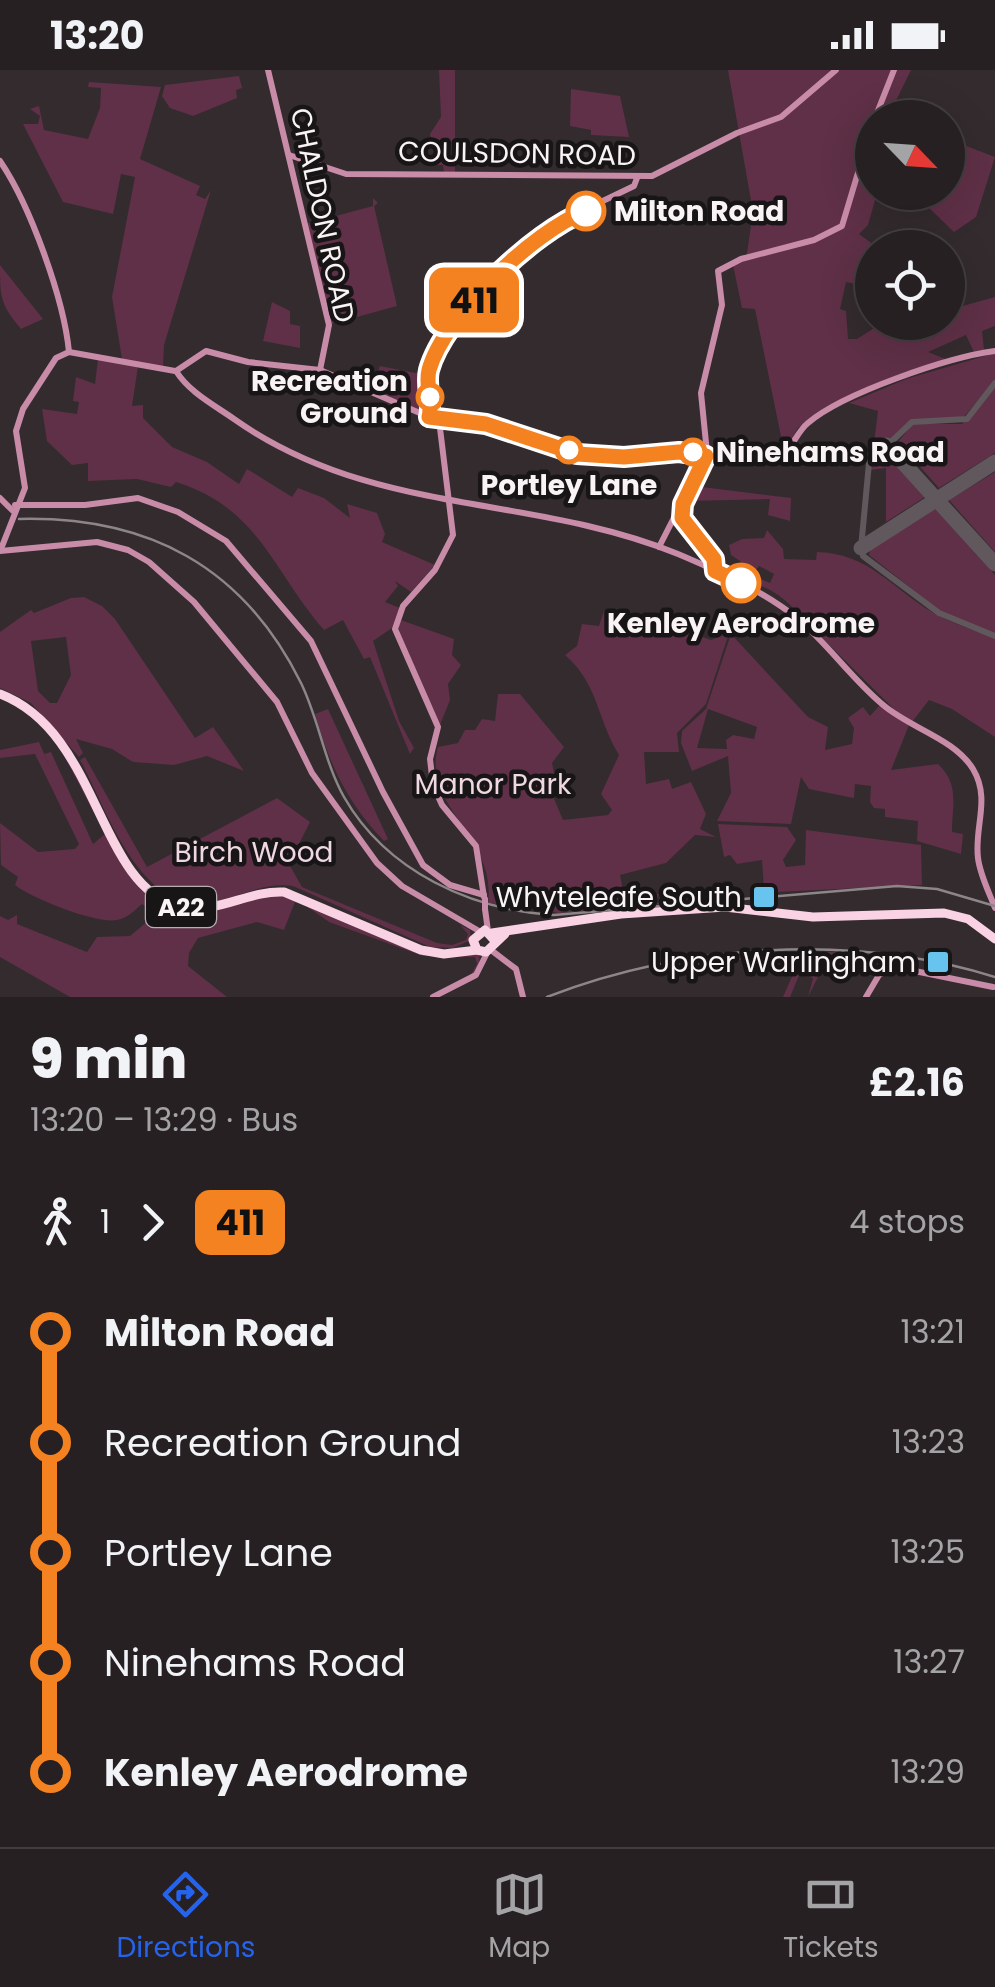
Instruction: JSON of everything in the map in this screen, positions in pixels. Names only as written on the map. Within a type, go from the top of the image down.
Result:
[{"type":"highway","name":"A22","points":[[0,692],[34,712],[58,736],[132,872],[162,900],[180,907],[210,908],[260,893],[284,892],[420,950],[444,954],[523,929],[737,909],[814,918],[942,913],[968,919],[995,939]]},
{"type":"street","name":"CHALDON ROAD","points":[[268,70],[328,325],[320,370]]},
{"type":"street","name":"COULSDON ROAD","points":[[290,155],[346,174],[637,178],[659,174],[737,133],[781,117],[836,70]]},
{"type":"street","points":[[882,100],[894,70]]},
{"type":"street","points":[[0,160],[33,219],[64,322],[69,352]]},
{"type":"street","points":[[429,417],[430,368],[460,314],[543,234],[634,186],[637,178]]},
{"type":"street","points":[[659,547],[679,517],[706,456],[701,392],[721,313],[718,271],[748,257],[786,250],[842,226],[855,183]]},
{"type":"street","points":[[176,371],[206,351],[248,362],[320,370],[429,417],[486,424],[577,454],[624,457],[679,452],[706,456],[789,450],[801,430],[825,411],[905,376],[995,350]]},
{"type":"street","points":[[523,997],[516,969],[485,941],[402,886],[368,853],[312,773],[277,702],[194,602],[149,562],[128,550],[99,542],[7,546],[14,508],[25,488],[16,431],[23,409],[56,358],[69,352],[176,371],[259,438],[297,459],[450,502],[582,523],[659,547],[720,572],[788,612],[886,707],[969,764],[982,793],[978,860],[995,908]]},
{"type":"street","points":[[432,997],[472,979],[485,941],[484,897],[476,846],[442,805],[433,785],[430,759],[438,727],[395,630],[403,606],[436,570],[452,538],[439,420]]},
{"type":"street","points":[[0,498],[14,508],[138,498],[178,512],[226,541],[311,641],[383,792],[423,865],[450,885],[484,897]]},
{"type":"street","points":[[679,517],[720,572]]},
{"type":"street","points":[[866,997],[879,975],[896,967],[994,986],[989,997]]},
{"type":"green space","points":[[439,70],[455,70],[455,172],[444,173],[443,165],[436,165],[430,134],[441,117]]},
{"type":"green space","points":[[728,70],[911,70],[896,100],[855,100],[855,210],[872,210],[868,225],[855,230],[855,284],[846,282],[840,309],[846,311],[848,339],[955,340],[928,352],[948,360],[821,410],[798,428],[784,451],[755,309],[742,308],[733,265],[746,260],[753,212]]},
{"type":"green space","points":[[239,76],[242,88],[236,90],[237,98],[193,116],[170,108],[162,96],[165,85]]},
{"type":"green space","points":[[89,82],[161,87],[140,159],[200,186],[196,195],[205,199],[211,190],[164,345],[163,367],[122,359],[112,297],[135,177],[121,174],[113,214],[63,202],[23,124],[38,124],[40,116],[30,109],[39,106],[44,130],[88,139],[100,108],[101,88],[88,87]]},
{"type":"green space","points":[[571,89],[620,96],[629,137],[591,135],[591,130],[570,126]]},
{"type":"green space","points":[[965,146],[995,157],[976,217],[952,230],[931,210],[965,210]]},
{"type":"green space","points":[[373,198],[378,203],[374,206],[397,306],[331,324],[306,224],[373,206]]},
{"type":"green space","points":[[0,265],[43,319],[21,329],[3,300]]},
{"type":"green space","points":[[995,297],[995,326],[982,331],[984,350],[974,352],[966,335],[965,305]]},
{"type":"green space","points":[[272,302],[290,311],[290,324],[300,326],[300,348],[263,341]]},
{"type":"green space","points":[[995,353],[995,381],[961,420],[912,421],[868,461],[811,464],[798,455],[801,448],[873,451],[878,411],[849,403],[906,379]]},
{"type":"green space","points":[[98,359],[138,366],[132,406],[143,405],[143,418],[172,447],[207,462],[239,484],[247,469],[292,497],[298,488],[324,498],[350,518],[347,504],[377,513],[385,534],[382,542],[435,565],[411,592],[395,581],[398,586],[385,602],[400,608],[392,628],[373,641],[399,721],[414,748],[410,754],[370,657],[364,659],[343,620],[324,630],[246,524],[204,493],[176,482],[171,487],[137,479],[88,481],[88,463],[72,465],[47,441],[42,409],[77,414],[79,402],[73,401],[76,377],[95,384]]},
{"type":"green space","points":[[380,366],[426,375],[426,413],[370,393]]},
{"type":"green space","points":[[995,386],[995,453],[939,488],[898,442],[913,424],[962,424]]},
{"type":"green space","points":[[880,454],[887,454],[925,497],[886,522],[886,468],[870,470]]},
{"type":"green space","points":[[995,472],[995,552],[949,500]]},
{"type":"green space","points":[[694,486],[791,498],[790,521],[768,515],[770,499],[687,501]]},
{"type":"green space","points":[[935,509],[995,575],[995,634],[944,614],[869,555],[870,550]]},
{"type":"green space","points":[[767,530],[783,549],[784,559],[816,560],[817,552],[851,558],[879,573],[938,616],[995,638],[995,737],[952,709],[929,700],[912,722],[901,716],[802,618],[808,615],[837,620],[808,612],[798,617],[775,593],[745,583],[747,573],[770,583],[774,574],[759,566],[755,571],[731,555],[729,545],[742,539],[764,538]]},
{"type":"green space","points":[[84,597],[102,606],[115,619],[195,738],[213,727],[244,771],[207,756],[174,765],[133,762],[112,749],[76,739],[83,753],[79,757],[31,703],[0,688],[0,632],[31,610],[34,613],[71,598]],"holes":[[[66,637],[71,675],[57,703],[50,703],[38,691],[31,641]]]},
{"type":"green space","name":"Manor Park","points":[[604,611],[616,618],[613,628],[671,626],[711,640],[729,633],[706,704],[677,733],[679,752],[644,752],[646,784],[669,779],[672,789],[691,782],[706,814],[700,829],[716,837],[695,835],[666,863],[620,875],[625,899],[659,894],[656,903],[734,898],[559,913],[488,903],[488,880],[482,859],[440,787],[436,768],[438,747],[458,743],[465,730],[475,730],[482,719],[495,721],[498,694],[520,694],[564,747],[552,763],[556,782],[549,787],[563,820],[608,815],[612,810],[601,794],[619,755],[585,678],[565,655],[577,646],[582,624],[599,626]]},
{"type":"green space","points":[[398,619],[454,639],[452,655],[461,665],[448,684],[450,700],[440,725],[408,659]]},
{"type":"green space","points":[[731,634],[808,717],[828,727],[825,750],[852,744],[854,728],[848,718],[863,707],[870,716],[880,705],[909,725],[891,770],[938,764],[945,772],[953,796],[952,832],[963,834],[961,854],[917,841],[918,821],[885,817],[885,809],[874,808],[870,802],[871,786],[855,784],[854,798],[809,789],[801,777],[791,824],[717,821],[731,793],[728,756],[692,771],[681,743],[682,731],[706,709]],"holes":[[[708,709],[757,727],[754,739],[733,735],[726,740],[727,749],[697,748]]]},
{"type":"green space","points":[[328,709],[388,839],[384,841],[360,813],[333,766],[315,714]]},
{"type":"green space","points":[[56,740],[71,758],[125,865],[147,891],[167,905],[185,910],[204,909],[264,894],[289,895],[423,953],[479,953],[480,967],[469,978],[477,964],[475,957],[423,956],[329,922],[296,899],[284,930],[257,922],[198,938],[189,953],[188,966],[227,997],[70,997],[0,957],[0,916],[8,920],[17,915],[17,924],[87,952],[97,937],[130,936],[148,921],[157,926],[165,920],[142,904],[121,919],[94,918],[49,903],[15,885],[18,877],[1,865],[0,823],[38,852],[75,849],[79,844],[35,754],[0,758],[0,750],[39,742],[44,754],[51,752],[93,844],[105,834]]},
{"type":"green space","name":"Birch Wood","points":[[85,757],[147,867],[277,798],[310,822],[289,864],[302,887],[437,943],[452,945],[466,940],[468,934],[460,925],[470,930],[471,940],[453,948],[430,947],[293,886],[271,886],[209,902],[184,901],[163,891],[128,853],[80,760]]},
{"type":"green space","points":[[718,824],[787,827],[796,840],[783,860],[786,867],[805,865],[806,830],[921,845],[922,885],[757,893],[764,889],[762,860],[737,864],[730,855],[724,857]]},
{"type":"green space","points":[[839,952],[805,965],[802,970],[818,977],[808,997],[813,978],[800,973],[790,997],[783,997],[800,958],[770,955],[677,970],[677,965],[778,953]]},
{"type":"taxiway","points":[[995,383],[967,419],[912,422],[869,463],[861,548],[863,556],[939,613],[995,636]]},
{"type":"runway","points":[[887,445],[995,564]]},
{"type":"runway","points":[[861,548],[995,462]]},
{"type":"railway","points":[[19,519],[66,520],[150,539],[187,556],[220,579],[251,608],[278,642],[307,697],[337,783],[362,823],[408,866],[463,895],[523,912],[554,915],[897,886],[937,889],[995,906]]},
{"type":"railway","points":[[547,997],[656,965],[770,950],[884,954],[995,977]]},
{"type":"bus line","name":"411","points":[[586,211],[565,218],[543,234],[457,317],[430,368],[429,417],[486,424],[577,454],[624,457],[694,452],[706,456],[683,504],[682,518],[714,559],[715,571],[741,583]]},
{"type":"place","name":"Milton Road","points":[[586,211]]},
{"type":"place","name":"Recreation Ground","points":[[430,397]]},
{"type":"place","name":"Portley Lane","points":[[569,450]]},
{"type":"place","name":"Ninehams Road","points":[[693,452]]},
{"type":"place","name":"Kenley Aerodrome","points":[[741,583]]},
{"type":"place","name":"Whyteleafe South","points":[[764,897]]},
{"type":"place","name":"Upper Warlingham","points":[[938,962]]}]
